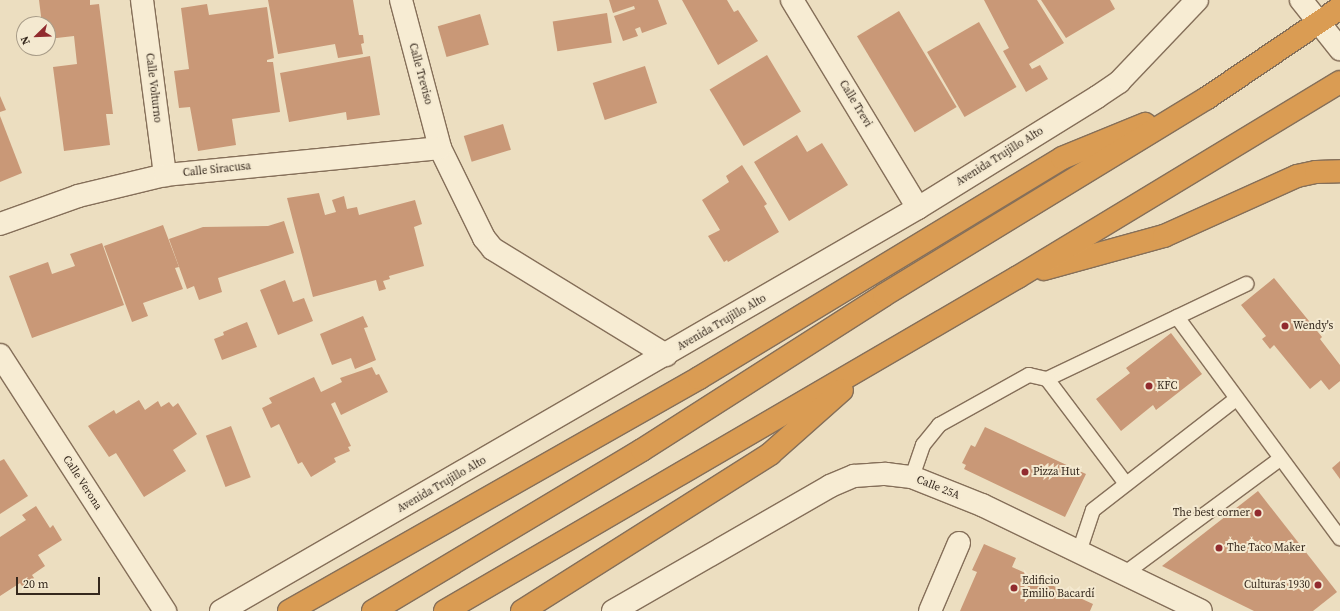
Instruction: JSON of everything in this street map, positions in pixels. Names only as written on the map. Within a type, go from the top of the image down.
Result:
[{"type":"highway","points":[[373,611],[466,557],[642,450],[884,295],[1207,98],[1320,23],[1340,8]]},
{"type":"highway","points":[[445,611],[1018,277],[1340,82]]},
{"type":"highway","points":[[290,611],[699,378],[1062,158],[1207,98]]},
{"type":"highway","points":[[1018,277],[1164,236],[1297,176],[1316,172],[1340,172]]},
{"type":"highway","points":[[522,611],[770,454],[880,357]]},
{"type":"street","name":"Calle Volturno","points":[[142,0],[164,175]]},
{"type":"street","name":"Calle Treviso","points":[[401,0],[440,148],[484,238],[493,249],[666,355]]},
{"type":"street","name":"Calle Trevi","points":[[792,0],[918,208]]},
{"type":"street","name":"Avenida Trujillo Alto","points":[[221,611],[918,208],[1119,82],[1197,0]]},
{"type":"street","points":[[1301,0],[1340,49]]},
{"type":"street","name":"Calle Siracusa","points":[[0,224],[78,196],[164,175],[440,148]]},
{"type":"street","name":"Calle Verona","points":[[0,355],[165,611]]},
{"type":"street","name":"Calle 25A","points":[[614,611],[844,479],[854,476],[886,474],[912,477],[982,505],[1201,611]]},
{"type":"street","points":[[930,611],[960,543]]},
{"type":"lane","points":[[1047,380],[1246,284]]},
{"type":"lane","points":[[1177,317],[1280,459],[1340,538]]},
{"type":"lane","points":[[912,477],[923,445],[939,426],[1029,375],[1047,380],[1126,484]]},
{"type":"lane","points":[[1079,552],[1093,510],[1236,399]]},
{"type":"lane","points":[[1124,574],[1280,459]]},
{"type":"building","points":[[39,0],[90,0],[90,5],[99,4],[113,114],[106,114],[110,145],[64,151],[53,67],[77,64],[74,36],[56,38],[56,16],[41,16]]},
{"type":"building","points":[[268,0],[353,0],[359,35],[363,35],[364,43],[361,44],[363,54],[338,58],[335,44],[278,54]]},
{"type":"building","points":[[609,0],[658,0],[667,24],[642,33],[640,27],[635,29],[638,36],[623,41],[614,16],[635,9],[634,6],[613,13]]},
{"type":"building","points":[[682,0],[727,0],[734,12],[738,10],[758,41],[718,65]]},
{"type":"building","points":[[984,0],[1037,0],[1064,43],[1029,64],[1032,69],[1040,65],[1048,79],[1026,92],[1003,51],[1009,48]]},
{"type":"building","points":[[1041,0],[1110,0],[1115,9],[1066,38]]},
{"type":"building","points":[[207,4],[209,15],[267,7],[274,58],[267,60],[267,62],[273,62],[280,112],[232,119],[236,145],[198,151],[190,107],[179,108],[174,71],[189,69],[181,8]]},
{"type":"building","points":[[899,11],[957,107],[915,132],[857,36]]},
{"type":"building","points":[[607,13],[612,43],[557,51],[553,22]]},
{"type":"building","points":[[480,14],[489,45],[447,57],[438,26]]},
{"type":"building","points":[[979,22],[1016,87],[965,117],[927,52]]},
{"type":"building","points":[[767,55],[801,112],[744,146],[710,90]]},
{"type":"building","points":[[370,56],[380,115],[347,120],[346,112],[289,122],[280,73]]},
{"type":"building","points":[[645,66],[657,103],[605,120],[593,83]]},
{"type":"building","points":[[0,96],[6,110],[0,112]]},
{"type":"building","points":[[0,116],[22,173],[0,182]]},
{"type":"building","points":[[503,124],[511,150],[472,162],[464,136]]},
{"type":"building","points":[[797,135],[807,152],[822,143],[848,185],[789,221],[754,162]]},
{"type":"building","points":[[742,165],[767,204],[764,206],[779,232],[728,262],[727,260],[724,262],[708,236],[720,230],[702,200],[729,182],[726,176]]},
{"type":"building","points":[[319,193],[325,215],[336,212],[332,200],[344,196],[347,209],[357,207],[359,215],[415,200],[422,224],[414,227],[424,266],[389,276],[390,279],[383,281],[386,289],[379,291],[376,280],[313,297],[287,198]]},
{"type":"building","points":[[284,221],[294,253],[218,278],[222,292],[199,300],[194,286],[187,289],[169,239],[203,227],[268,226]]},
{"type":"building","points":[[163,225],[179,267],[175,268],[183,289],[143,303],[148,316],[132,322],[104,246]]},
{"type":"building","points":[[102,243],[124,305],[32,338],[9,276],[48,262],[52,274],[75,266],[70,254]]},
{"type":"building","name":"Wendy's","points":[[1274,278],[1322,337],[1320,339],[1340,365],[1340,381],[1329,390],[1321,380],[1310,389],[1274,345],[1270,349],[1262,339],[1266,336],[1241,305]]},
{"type":"building","points":[[285,280],[293,302],[304,298],[313,321],[278,335],[260,290]]},
{"type":"building","points":[[363,316],[368,327],[364,328],[376,360],[355,369],[351,358],[332,365],[320,334]]},
{"type":"building","points":[[247,322],[257,347],[222,360],[214,339],[224,335],[223,332]]},
{"type":"building","name":"KFC","points":[[1171,333],[1202,374],[1156,410],[1153,405],[1121,431],[1096,399],[1130,373],[1126,368]]},
{"type":"building","points":[[372,367],[376,375],[379,374],[388,392],[341,415],[335,402],[331,404],[351,446],[348,447],[350,451],[334,458],[336,462],[311,477],[302,462],[298,464],[279,424],[271,428],[262,408],[272,403],[269,398],[314,377],[321,392],[342,382],[340,378]]},
{"type":"building","points":[[139,400],[145,410],[158,401],[161,407],[169,402],[173,407],[178,403],[197,434],[173,450],[186,471],[144,497],[116,453],[109,457],[88,426],[114,410],[116,414]]},
{"type":"building","points":[[231,426],[251,477],[226,487],[206,436]]},
{"type":"building","name":"Pizza Hut","points":[[985,427],[1086,474],[1065,517],[964,469],[966,465],[962,463],[971,445],[975,447]]},
{"type":"building","points":[[4,459],[28,496],[0,514],[0,461]]},
{"type":"building","points":[[1340,461],[1340,479],[1332,468]]},
{"type":"building","points":[[1258,491],[1337,592],[1313,611],[1254,611],[1162,566]]},
{"type":"building","points":[[36,506],[50,528],[53,525],[62,540],[38,555],[45,566],[32,575],[34,578],[22,586],[20,583],[0,596],[0,537],[26,520],[22,515]]},
{"type":"building","name":"Edificio Emilio Bacardí","points":[[984,544],[1016,558],[1012,567],[1093,604],[1090,611],[960,611],[977,572],[972,570]]},
{"type":"place","name":"Wendy's","points":[[1285,326]]},
{"type":"place","name":"KFC","points":[[1149,386]]},
{"type":"place","name":"Pizza Hut","points":[[1025,472]]},
{"type":"place","name":"The best corner","points":[[1258,513]]},
{"type":"place","name":"The Taco Maker","points":[[1219,548]]},
{"type":"place","name":"Culturas 1930","points":[[1318,585]]},
{"type":"place","name":"Edificio Emilio Bacardí","points":[[1014,588]]}]
